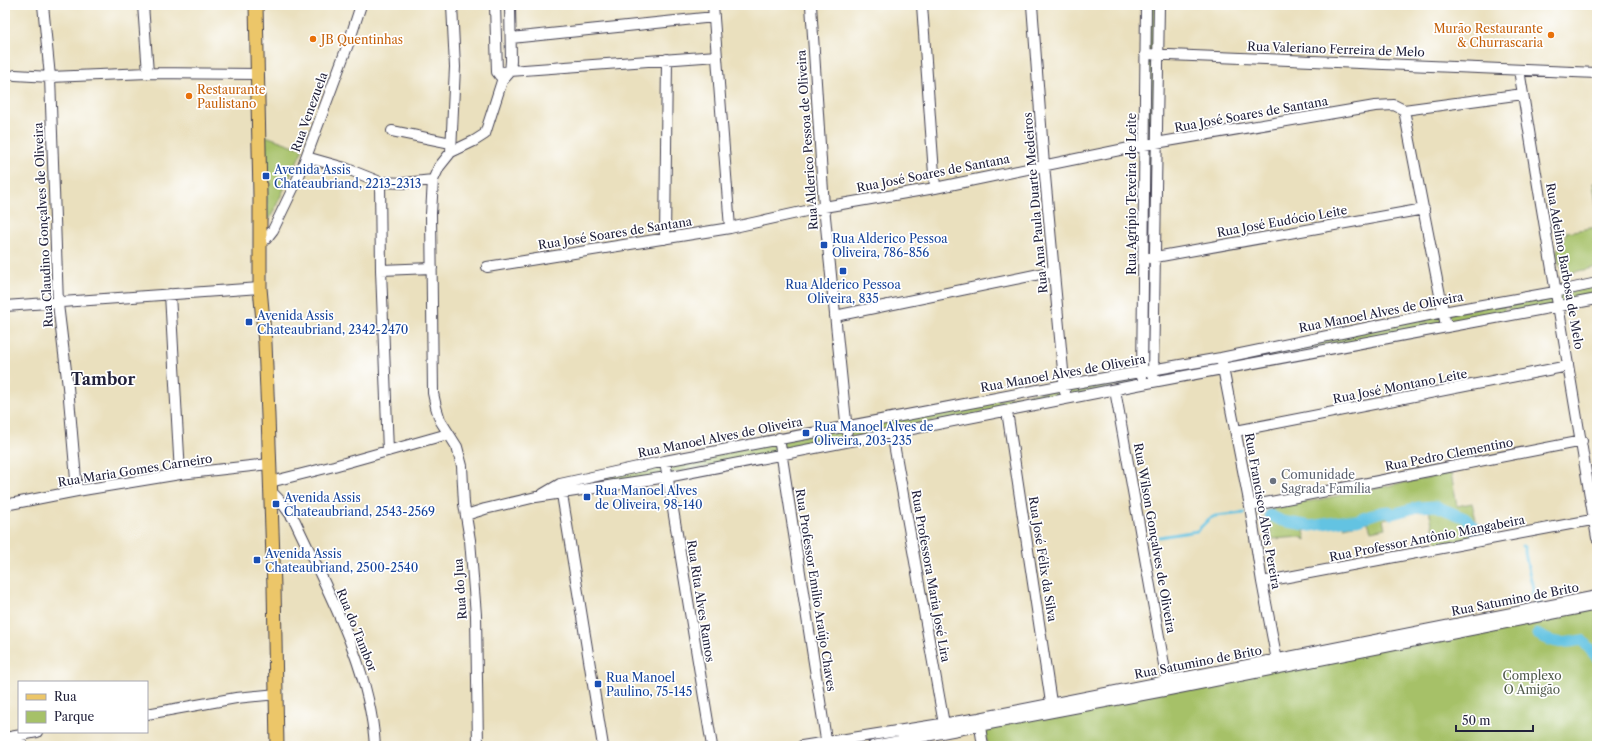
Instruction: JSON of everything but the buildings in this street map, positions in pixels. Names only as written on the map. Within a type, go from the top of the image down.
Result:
[{"type":"main road","points":[[256,5],[260,288],[265,343],[277,694],[277,746]]},
{"type":"street","name":"Rua Claudino Gonçalves de Oliveira","points":[[44,5],[50,77],[58,304],[68,387],[77,491]]},
{"type":"street","points":[[142,5],[148,73]]},
{"type":"street","name":"Rua Venezuela","points":[[260,242],[266,239],[273,230],[299,176],[350,39],[361,5]]},
{"type":"street","points":[[306,157],[344,168],[380,182],[404,183],[433,180],[451,147],[455,68],[452,5]]},
{"type":"street","points":[[392,131],[451,147],[474,141],[485,134],[500,76],[495,5]]},
{"type":"street","points":[[510,5],[510,72]]},
{"type":"street","points":[[713,5],[730,228]]},
{"type":"street","name":"Rua Alderico Pessoa de Oliveira","points":[[811,5],[824,207],[848,440]]},
{"type":"street","points":[[922,5],[934,188]]},
{"type":"street","name":"Rua Ana Paula Duarte Medeiros","points":[[1032,5],[1044,165],[1066,399]]},
{"type":"street","name":"Rua Agrípio Texeira de Leite","points":[[1142,384],[1146,5]]},
{"type":"street","name":"Rua Agrípio Texeira de Leite","points":[[1153,382],[1159,5]]},
{"type":"street","points":[[511,38],[714,17]]},
{"type":"street","name":"Rua Valeriano Ferreira de Melo","points":[[1145,54],[1597,73]]},
{"type":"street","points":[[500,76],[510,72],[717,56]]},
{"type":"street","points":[[665,239],[667,59]]},
{"type":"street","name":"Rua Adelino Barbosa de Melo","points":[[1519,70],[1558,308],[1596,520],[1597,538]]},
{"type":"street","points":[[15,76],[50,77],[148,73],[257,74]]},
{"type":"street","points":[[1446,326],[1404,110],[1523,94]]},
{"type":"street","name":"Rua José Soares de Santana","points":[[487,267],[730,228],[824,207],[934,188],[1144,145],[1384,105],[1394,105],[1404,110]]},
{"type":"street","name":"Rua do Jua","points":[[433,180],[431,214],[433,393],[440,420],[457,447],[461,460],[476,615],[478,746]]},
{"type":"street","points":[[380,182],[381,270],[388,450]]},
{"type":"street","name":"Rua José Eudócio Leite","points":[[1144,259],[1424,209]]},
{"type":"street","points":[[381,270],[432,268]]},
{"type":"street","points":[[835,316],[1054,271]]},
{"type":"street","name":"Rua Manoel Alves de Oliveira","points":[[466,515],[485,509],[536,498],[561,489],[665,460],[1064,385],[1221,358],[1443,312],[1556,292],[1597,282]]},
{"type":"street","points":[[5,306],[58,304],[260,288]]},
{"type":"street","points":[[170,294],[180,474]]},
{"type":"street","name":"Rua Manoel Alves de Oliveira","points":[[561,489],[667,477],[848,440],[892,433],[1446,326],[1558,308],[1597,299]]},
{"type":"street","points":[[1504,301],[1508,316]]},
{"type":"street","name":"Rua Francisco Alves Pereira","points":[[1221,358],[1250,506],[1262,582],[1278,664]]},
{"type":"street","name":"Rua José Montano Leite","points":[[1236,431],[1568,366]]},
{"type":"street","name":"Rua Wilson Gonçalves de Oliveira","points":[[1116,390],[1168,685]]},
{"type":"street","name":"Rua José Félix da Silva","points":[[1007,411],[1052,707]]},
{"type":"street","name":"Rua Professora Maria José Lira","points":[[892,433],[944,724]]},
{"type":"street","points":[[270,487],[334,466],[448,434]]},
{"type":"street","name":"Rua Professor Emílio Araújo Chaves","points":[[779,438],[826,744]]},
{"type":"street","name":"Rua Pedro Clementino","points":[[1250,506],[1582,441]]},
{"type":"street","name":"Rua Rita Alves Ramos","points":[[665,460],[712,746]]},
{"type":"street","name":"Rua Maria Gomes Carneiro","points":[[5,505],[77,491],[180,474],[269,464]]},
{"type":"street","name":"Rua do Tambor","points":[[270,487],[282,501],[295,521],[347,637],[365,688],[371,713],[375,746]]},
{"type":"street","points":[[561,489],[603,746]]},
{"type":"street","name":"Rua Professor Antônio Mangabeira","points":[[1262,582],[1596,520]]},
{"type":"street","name":"Rua Satumino de Brito","points":[[1278,664],[1597,596]]},
{"type":"street","name":"Rua Satumino de Brito","points":[[873,746],[1052,707],[1597,605]]},
{"type":"street","points":[[148,714],[236,698],[277,694]]},
{"type":"street","points":[[979,722],[983,746]]},
{"type":"street","name":"Rua Satumino de Brito","points":[[802,746],[826,744],[944,724],[979,722]]},
{"type":"street","points":[[5,738],[32,733]]},
{"type":"street","points":[[20,735],[22,746]]},
{"type":"green space","points":[[1148,5],[1157,5],[1156,52],[1148,52]]},
{"type":"green space","points":[[1148,56],[1156,56],[1155,142],[1146,142]]},
{"type":"green space","points":[[263,135],[303,149],[268,223]]},
{"type":"green space","points":[[1156,145],[1150,380],[1144,382],[1146,147]]},
{"type":"green space","points":[[1597,182],[1597,210],[1593,183]]},
{"type":"green space","points":[[1597,227],[1597,267],[1565,274],[1557,257],[1557,249],[1566,232]]},
{"type":"green space","points":[[1597,286],[1597,299],[1560,307],[1558,295]]},
{"type":"green space","points":[[1552,295],[1556,305],[1509,313],[1507,303]]},
{"type":"green space","points":[[1503,303],[1506,315],[1447,324],[1446,314]]},
{"type":"green space","points":[[1441,315],[1444,325],[1225,367],[1224,360]]},
{"type":"green space","points":[[1219,361],[1221,367],[1155,379],[1155,372]]},
{"type":"green space","points":[[1139,374],[1140,382],[1068,396],[1067,387]]},
{"type":"green space","points":[[1062,388],[1063,398],[850,437],[848,427]]},
{"type":"green space","points":[[843,428],[845,439],[784,451],[782,440]]},
{"type":"green space","points":[[775,442],[778,453],[668,474],[667,463]]},
{"type":"green space","points":[[661,464],[664,477],[564,491],[563,486]]},
{"type":"green space","points":[[1451,473],[1457,506],[1472,503],[1480,537],[1437,545],[1429,510],[1383,519],[1385,528],[1371,531],[1368,522],[1344,527],[1342,523],[1304,531],[1306,540],[1301,537],[1272,539],[1267,510]]},
{"type":"green space","name":"Complexo O Amigão","points":[[1597,604],[1597,746],[988,746],[984,726]]},
{"type":"waterway","points":[[1270,515],[1282,521],[1311,526],[1357,520],[1381,512],[1389,511],[1392,514],[1418,507],[1436,506],[1465,518],[1475,527],[1476,533]]},
{"type":"waterway","points":[[1159,537],[1197,531],[1209,519],[1215,516],[1245,513]]},
{"type":"waterway","points":[[1522,546],[1525,547],[1526,560],[1533,586],[1532,597],[1535,601],[1541,604]]},
{"type":"waterway","points":[[1537,634],[1549,640],[1558,642],[1582,640],[1597,658]]},
{"type":"place","name":"Murão Restaurante & Churrascaria","points":[[1551,35]]},
{"type":"place","name":"JB Quentinhas","points":[[313,39]]},
{"type":"place","name":"Restaurante Paulistano","points":[[189,96]]},
{"type":"place","name":"Avenida Assis Chateaubriand, 2213-2313","points":[[266,176]]},
{"type":"place","name":"Rua Alderico Pessoa Oliveira, 786-856","points":[[824,245]]},
{"type":"place","name":"Rua Alderico Pessoa Oliveira, 835","points":[[843,271]]},
{"type":"place","name":"Avenida Assis Chateaubriand, 2342-2470","points":[[249,322]]},
{"type":"place","name":"Rua Manoel Alves de Oliveira, 203-235","points":[[806,433]]},
{"type":"place","name":"Comunidade Sagrada Família","points":[[1273,481]]},
{"type":"place","name":"Rua Manoel Alves de Oliveira, 98-140","points":[[587,497]]},
{"type":"place","name":"Avenida Assis Chateaubriand, 2543-2569","points":[[276,504]]},
{"type":"place","name":"Avenida Assis Chateaubriand, 2500-2540","points":[[257,560]]},
{"type":"place","name":"Rua Manoel Paulino, 75-145","points":[[598,684]]},
{"type":"district","name":"Tambor","points":[[103,379]]}]
